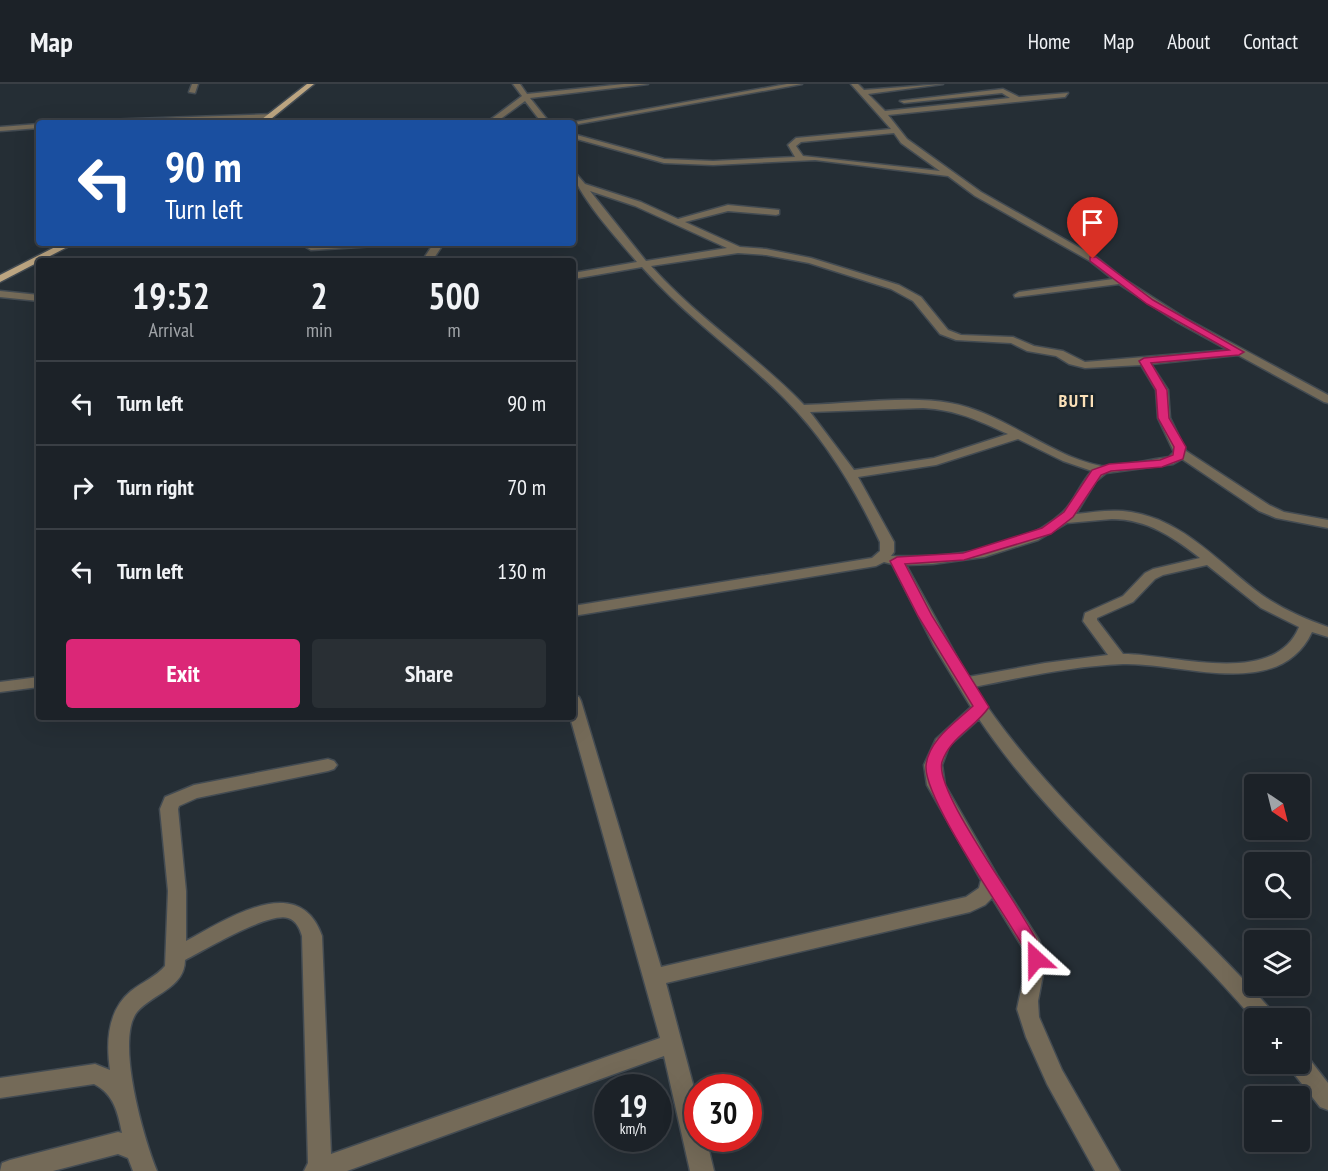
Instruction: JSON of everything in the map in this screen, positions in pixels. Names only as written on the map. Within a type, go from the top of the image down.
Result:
[{"type":"main road","points":[[265,120],[311,84]]},
{"type":"main road","points":[[41,258],[64,246]]},
{"type":"main road","points":[[0,279],[36,260]]},
{"type":"street","points":[[516,84],[544,120]]},
{"type":"street","points":[[494,120],[527,96],[645,84]]},
{"type":"street","points":[[576,122],[798,84]]},
{"type":"street","points":[[854,84],[874,104],[884,108],[1020,101],[1065,95]]},
{"type":"street","points":[[862,92],[940,84]]},
{"type":"street","points":[[896,102],[1003,91],[1020,101]]},
{"type":"street","points":[[884,108],[896,131],[921,156],[949,175],[1006,212],[1086,255],[1180,320],[1328,400]]},
{"type":"street","points":[[160,120],[271,116]]},
{"type":"street","points":[[0,129],[36,126]]},
{"type":"street","points":[[800,158],[792,145],[799,140],[896,131]]},
{"type":"street","points":[[576,137],[639,157],[664,161],[713,163],[800,158],[949,175]]},
{"type":"street","points":[[576,178],[738,250],[811,261],[895,287],[917,299],[945,332],[960,338],[1013,340],[1031,349],[1059,353],[1085,366],[1239,352]]},
{"type":"street","points":[[576,178],[682,305],[770,378],[801,409],[849,475],[888,542],[889,560],[1008,748],[1034,780],[1125,874],[1214,959],[1256,1008]]},
{"type":"street","points":[[677,222],[728,208],[776,212]]},
{"type":"street","points":[[311,247],[327,246]]},
{"type":"street","points":[[576,276],[738,250]]},
{"type":"street","points":[[1018,295],[1121,281]]},
{"type":"street","points":[[0,294],[36,298]]},
{"type":"street","points":[[1144,361],[1162,390],[1164,418],[1181,453],[1264,508],[1281,515],[1328,524]]},
{"type":"street","points":[[801,409],[923,404],[949,406],[971,412],[1067,459],[1102,470],[1162,463],[1173,460],[1181,453]]},
{"type":"street","points":[[849,475],[936,461],[1018,435]]},
{"type":"street","points":[[576,610],[889,560],[949,560],[994,550],[1046,531],[1063,519],[1093,476],[1102,470]]},
{"type":"street","points":[[1063,519],[1117,515],[1141,518],[1190,544],[1259,600],[1307,626],[1328,632]]},
{"type":"street","points":[[1119,659],[1090,621],[1090,616],[1128,599],[1150,576],[1210,560]]},
{"type":"street","points":[[966,683],[1095,660],[1157,660],[1199,666],[1242,667],[1274,662],[1289,653],[1301,641],[1307,626]]},
{"type":"street","points":[[0,687],[36,682]]},
{"type":"street","points":[[981,707],[942,743],[933,765],[936,785],[990,880],[1031,943],[1036,959],[1026,997],[1028,1014],[1045,1059],[1108,1171]]},
{"type":"street","points":[[576,711],[655,977],[673,1043],[702,1171]]},
{"type":"street","points":[[145,1171],[136,1150],[123,1093],[118,1038],[120,1020],[138,998],[170,977],[175,967],[177,891],[169,809],[171,802],[194,792],[328,765]]},
{"type":"street","points":[[655,977],[970,904],[984,897],[990,880]]},
{"type":"street","points":[[175,956],[250,919],[273,911],[294,912],[308,924],[312,936],[318,1170],[673,1043]]},
{"type":"street","points":[[0,1088],[95,1074],[104,1077],[123,1093]]},
{"type":"street","points":[[1308,1074],[1328,1100]]},
{"type":"street","points":[[10,1171],[118,1143],[136,1150]]},
{"type":"district","name":"BUTI","points":[[1077,401]]},
{"type":"route","points":[[1036,959],[1031,943],[990,880],[936,785],[933,765],[942,743],[981,707],[925,616],[897,561],[949,560],[964,557],[994,550],[1046,531],[1069,514],[1096,473],[1109,468],[1162,463],[1179,457],[1180,447],[1168,430],[1164,418],[1162,390],[1144,361],[1239,352],[1150,302],[1093,259]]}]
